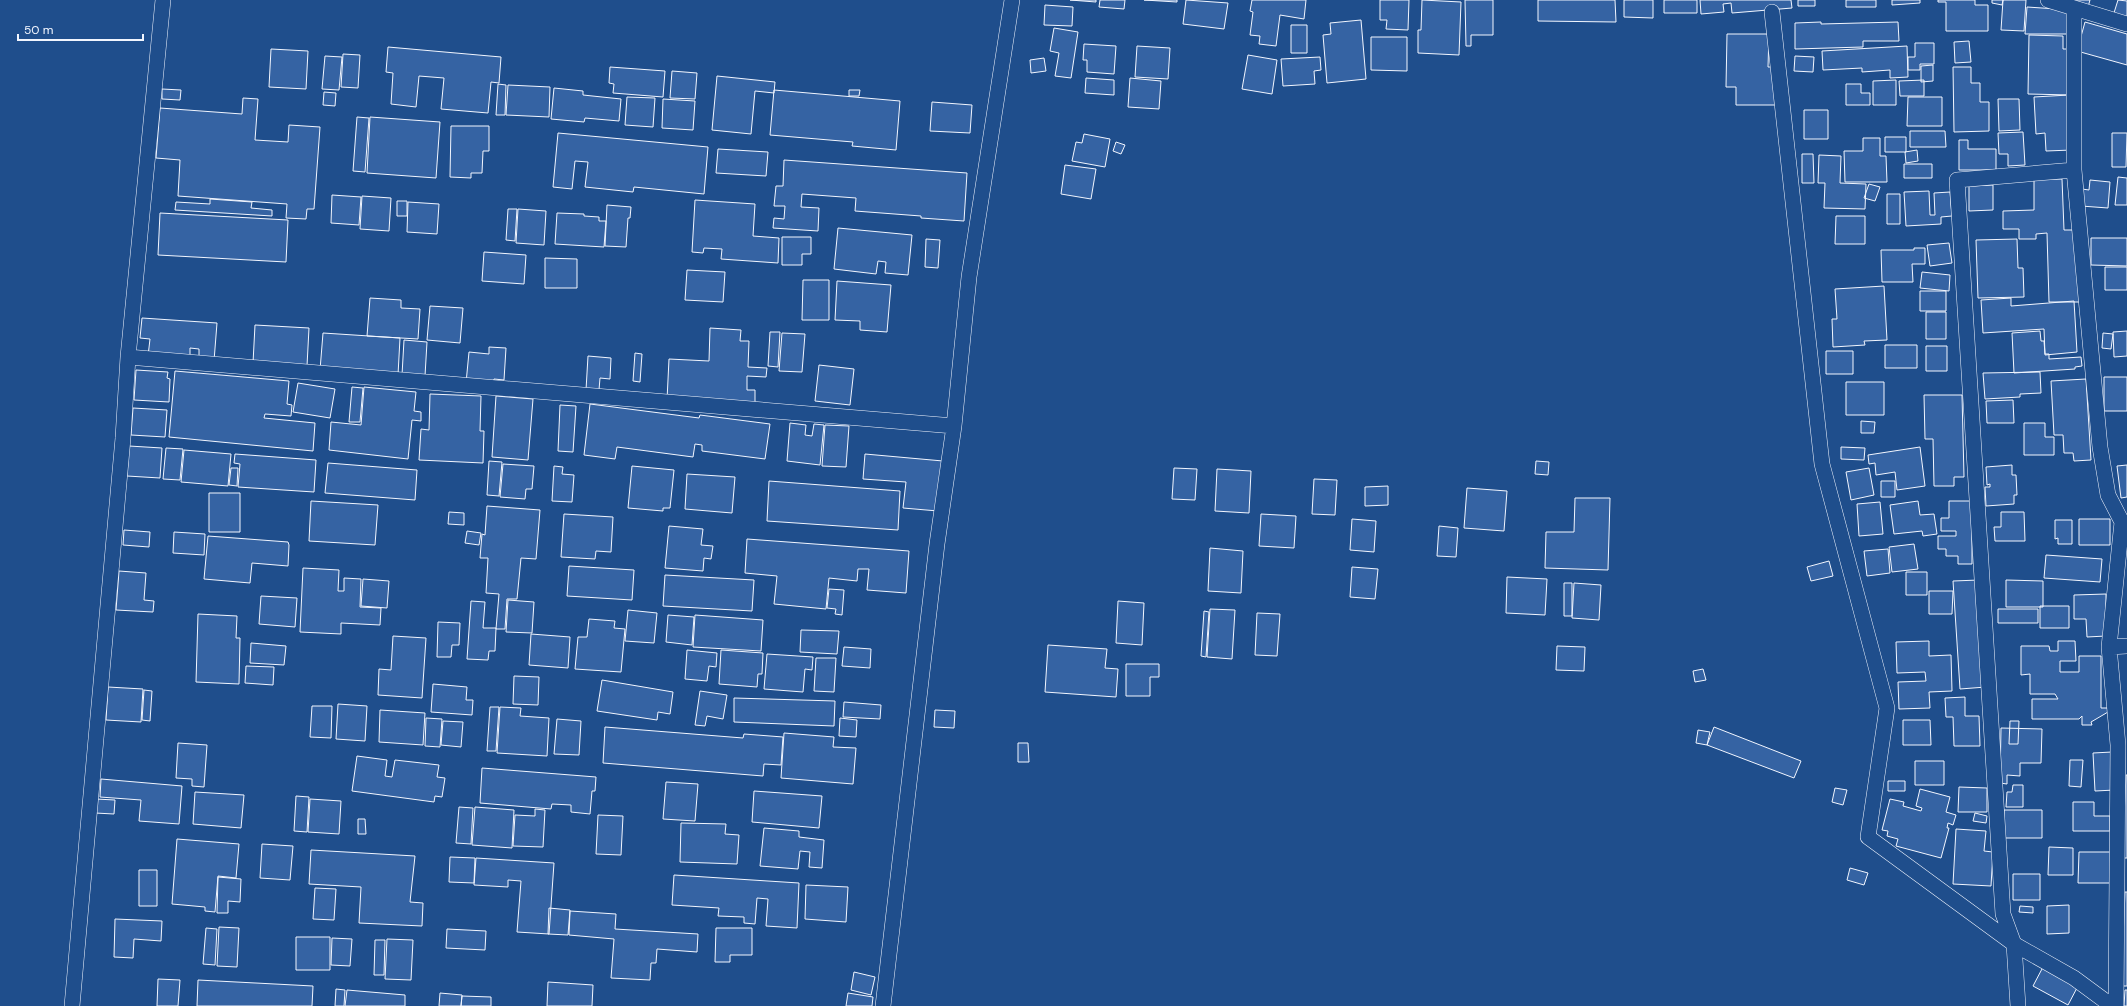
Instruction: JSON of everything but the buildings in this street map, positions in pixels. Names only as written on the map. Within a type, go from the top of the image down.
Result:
[{"type":"street","points":[[72,1006],[122,446],[128,357],[163,0]]},
{"type":"street","points":[[883,1006],[937,544],[954,426],[969,277],[1012,0]]},
{"type":"street","points":[[2048,0],[2127,24]]},
{"type":"street","points":[[2074,8],[2074,170],[2100,447],[2108,496],[2122,522],[2109,647],[2118,745],[2116,1006]]},
{"type":"street","points":[[1772,12],[1822,464],[1887,708],[1868,837],[2014,944],[2074,978],[2112,1006]]},
{"type":"street","points":[[2018,1006],[2014,944],[2003,914],[1957,180],[2074,170]]},
{"type":"street","points":[[128,357],[954,426]]},
{"type":"street","points":[[2109,647],[2127,646]]}]
